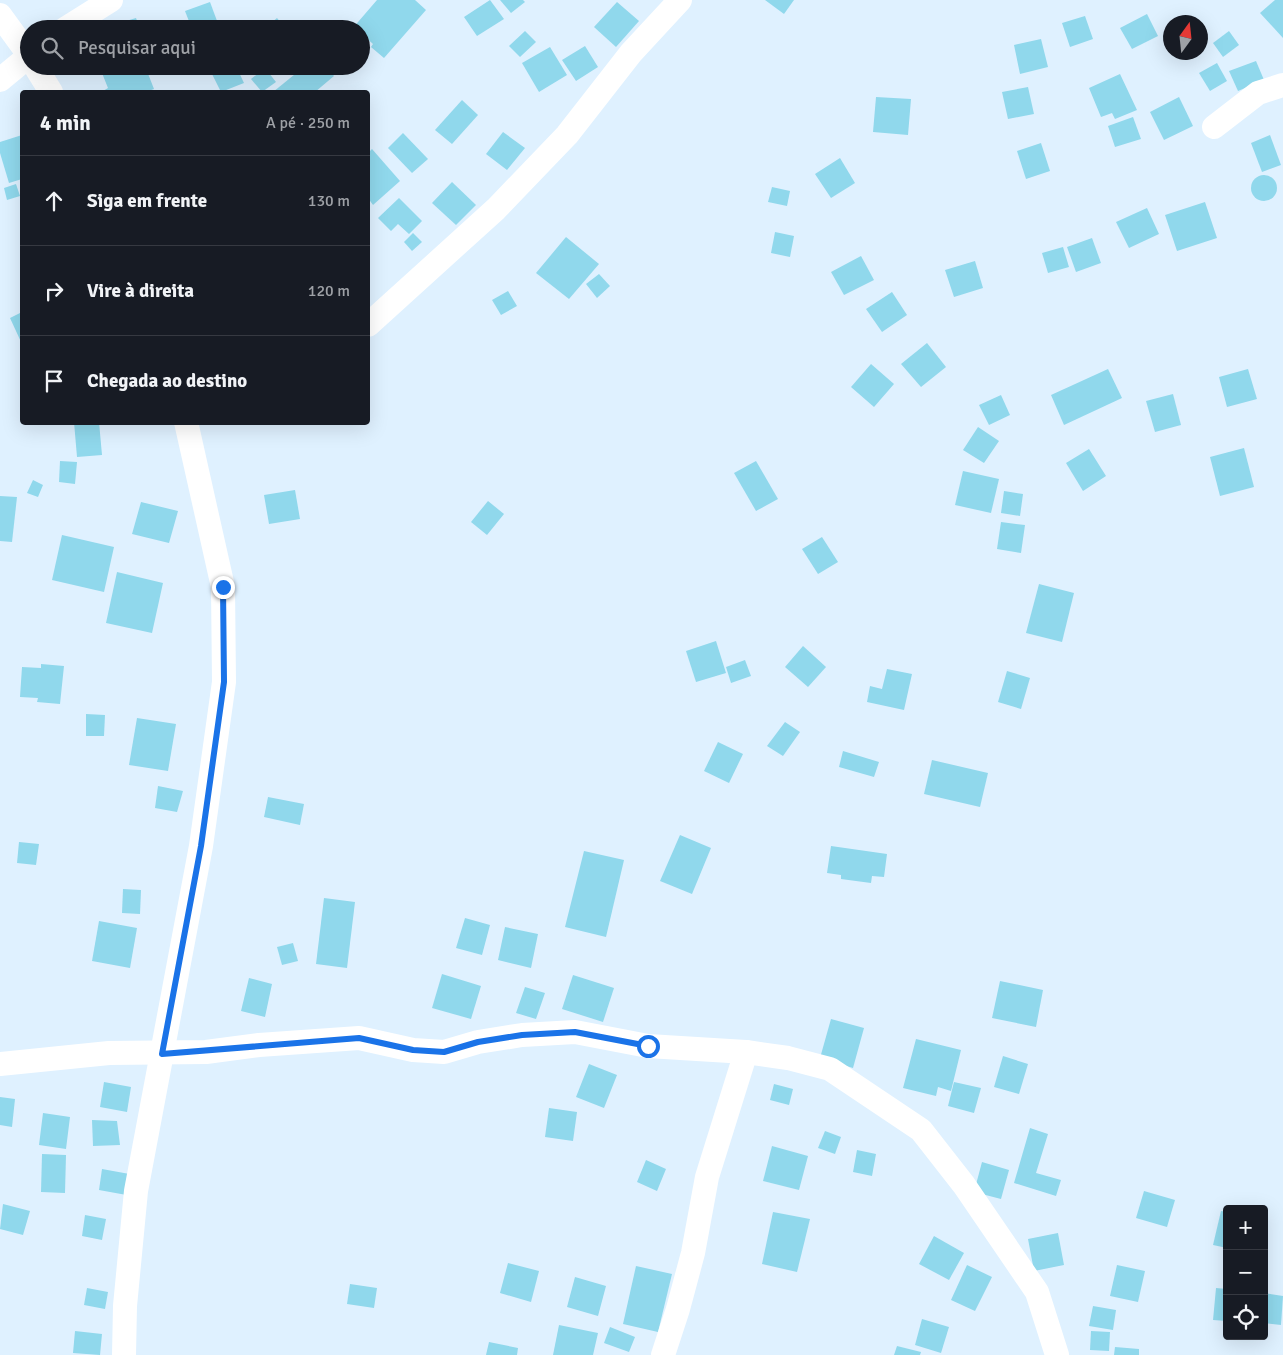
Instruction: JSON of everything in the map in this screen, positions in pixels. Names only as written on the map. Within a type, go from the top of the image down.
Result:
[{"type":"street","points":[[79,20],[111,0]]},
{"type":"street","points":[[370,323],[496,209],[567,135],[631,53],[680,0]]},
{"type":"street","points":[[0,15],[20,43]]},
{"type":"street","points":[[0,80],[20,63]]},
{"type":"street","points":[[41,75],[50,90]]},
{"type":"street","points":[[1214,127],[1258,93],[1283,85]]},
{"type":"street","points":[[124,1355],[125,1306],[136,1191],[201,846],[224,682],[223,587],[190,425]]},
{"type":"street","points":[[0,1064],[109,1053],[162,1054],[359,1038],[413,1050],[444,1052],[478,1042],[513,1036],[575,1032],[648,1046],[746,1052],[788,1058],[830,1069],[921,1130],[964,1186],[1037,1292],[1057,1355]]},
{"type":"street","points":[[663,1355],[678,1310],[693,1253],[707,1177],[746,1052]]},
{"type":"building","points":[[377,0],[415,0],[426,10],[384,58],[371,47],[373,44],[370,41],[370,20],[360,20]]},
{"type":"building","points":[[490,0],[504,19],[477,36],[464,17]]},
{"type":"building","points":[[500,0],[523,0],[525,2],[511,13]]},
{"type":"building","points":[[765,0],[794,0],[784,14]]},
{"type":"building","points":[[1275,0],[1283,0],[1283,38],[1260,13]]},
{"type":"building","points":[[210,2],[217,20],[188,20],[185,11]]},
{"type":"building","points":[[617,2],[639,21],[616,47],[594,27]]},
{"type":"building","points":[[1147,14],[1158,36],[1132,49],[1120,28]]},
{"type":"building","points":[[1085,16],[1093,39],[1070,47],[1062,23]]},
{"type":"building","points":[[525,31],[536,42],[520,57],[509,46]]},
{"type":"building","points":[[1229,31],[1239,45],[1223,57],[1213,43]]},
{"type":"building","points":[[1041,39],[1048,67],[1020,74],[1014,45]]},
{"type":"building","points":[[585,46],[598,67],[576,81],[562,60]]},
{"type":"building","points":[[550,47],[567,75],[539,92],[522,63]]},
{"type":"building","points":[[1256,61],[1264,80],[1238,91],[1229,71]]},
{"type":"building","points":[[1217,63],[1227,81],[1210,91],[1199,73]]},
{"type":"building","points":[[1120,74],[1137,110],[1115,119],[1112,113],[1101,117],[1089,88]]},
{"type":"building","points":[[103,75],[149,75],[154,89],[105,90],[108,88]]},
{"type":"building","points":[[212,75],[240,75],[244,83],[226,90],[220,90]]},
{"type":"building","points":[[256,75],[270,75],[276,82],[265,90],[260,90],[251,79]]},
{"type":"building","points":[[294,75],[334,76],[317,90],[275,90]]},
{"type":"building","points":[[1028,87],[1034,114],[1008,119],[1002,92]]},
{"type":"building","points":[[876,97],[911,99],[908,135],[873,132]]},
{"type":"building","points":[[1179,97],[1193,126],[1164,140],[1150,112]]},
{"type":"building","points":[[462,100],[478,115],[452,144],[435,130]]},
{"type":"building","points":[[1133,117],[1141,139],[1115,147],[1108,126]]},
{"type":"building","points":[[503,132],[525,148],[507,170],[486,154]]},
{"type":"building","points":[[403,133],[428,159],[412,173],[388,148]]},
{"type":"building","points":[[1270,135],[1281,165],[1262,172],[1251,143]]},
{"type":"building","points":[[20,136],[20,180],[9,183],[0,153],[0,142]]},
{"type":"building","points":[[1041,143],[1050,171],[1026,179],[1017,151]]},
{"type":"building","points":[[372,149],[400,181],[373,205],[370,201],[370,151]]},
{"type":"building","points":[[840,158],[855,183],[831,198],[815,174]]},
{"type":"building","points":[[1264,175],[1273,179],[1277,188],[1273,197],[1264,201],[1255,197],[1251,188],[1255,179]]},
{"type":"building","points":[[452,182],[476,205],[456,225],[432,203]]},
{"type":"building","points":[[16,184],[20,196],[7,200],[4,188]]},
{"type":"building","points":[[772,187],[790,191],[787,206],[768,202]]},
{"type":"building","points":[[399,198],[422,221],[409,234],[398,224],[391,231],[378,218]]},
{"type":"building","points":[[1205,202],[1217,238],[1177,251],[1165,215]]},
{"type":"building","points":[[1147,208],[1159,234],[1129,248],[1116,222]]},
{"type":"building","points":[[775,232],[794,236],[790,257],[771,253]]},
{"type":"building","points":[[413,233],[422,242],[412,251],[404,242]]},
{"type":"building","points":[[566,237],[599,264],[569,299],[536,273]]},
{"type":"building","points":[[1092,238],[1101,263],[1076,272],[1067,247]]},
{"type":"building","points":[[1063,247],[1069,267],[1048,273],[1042,253]]},
{"type":"building","points":[[861,256],[874,280],[844,295],[831,272]]},
{"type":"building","points":[[975,261],[983,288],[954,297],[945,270]]},
{"type":"building","points":[[599,274],[610,286],[597,298],[586,284]]},
{"type":"building","points":[[508,291],[517,306],[501,315],[492,300]]},
{"type":"building","points":[[892,292],[907,315],[882,332],[866,309]]},
{"type":"building","points":[[20,313],[20,340],[10,318]]},
{"type":"building","points":[[927,343],[946,367],[921,387],[901,364]]},
{"type":"building","points":[[871,364],[894,384],[874,407],[851,387]]},
{"type":"building","points":[[1108,369],[1122,398],[1064,425],[1051,395]]},
{"type":"building","points":[[1248,369],[1257,399],[1227,407],[1219,377]]},
{"type":"building","points":[[1173,394],[1181,425],[1155,432],[1146,401]]},
{"type":"building","points":[[1001,395],[1010,415],[989,425],[979,405]]},
{"type":"building","points":[[74,425],[99,425],[102,455],[77,457]]},
{"type":"building","points":[[978,427],[999,441],[984,463],[963,450]]},
{"type":"building","points":[[1244,448],[1254,487],[1220,496],[1210,457]]},
{"type":"building","points":[[1089,449],[1106,476],[1083,491],[1066,463]]},
{"type":"building","points":[[60,461],[77,462],[75,484],[59,482]]},
{"type":"building","points":[[756,461],[778,499],[756,511],[734,473]]},
{"type":"building","points":[[963,471],[999,479],[991,513],[955,505]]},
{"type":"building","points":[[33,480],[43,485],[38,497],[27,493]]},
{"type":"building","points":[[295,490],[300,519],[269,524],[264,495]]},
{"type":"building","points":[[1004,491],[1023,494],[1020,516],[1001,513]]},
{"type":"building","points":[[0,496],[17,497],[12,542],[0,541]]},
{"type":"building","points":[[488,501],[504,514],[487,535],[471,522]]},
{"type":"building","points":[[141,502],[178,511],[169,543],[132,534]]},
{"type":"building","points":[[1001,522],[1025,525],[1021,553],[997,549]]},
{"type":"building","points":[[62,535],[114,547],[104,592],[52,580]]},
{"type":"building","points":[[822,537],[838,562],[818,574],[802,549]]},
{"type":"building","points":[[117,572],[163,583],[152,633],[106,623]]},
{"type":"building","points":[[1039,584],[1074,593],[1062,642],[1026,633]]},
{"type":"building","points":[[716,641],[726,673],[696,682],[686,651]]},
{"type":"building","points":[[803,646],[826,667],[808,687],[785,667]]},
{"type":"building","points":[[745,660],[751,676],[731,683],[726,667]]},
{"type":"building","points":[[41,664],[64,666],[60,704],[37,702],[38,698],[20,697],[22,667],[41,668]]},
{"type":"building","points":[[887,669],[912,674],[904,710],[867,702],[870,686],[882,689]]},
{"type":"building","points":[[1007,671],[1030,678],[1021,709],[998,702]]},
{"type":"building","points":[[86,714],[105,715],[104,736],[86,736]]},
{"type":"building","points":[[137,718],[176,724],[168,771],[129,765]]},
{"type":"building","points":[[785,722],[800,732],[783,756],[767,746]]},
{"type":"building","points":[[718,742],[743,754],[729,783],[704,771]]},
{"type":"building","points":[[843,751],[879,762],[874,777],[839,767]]},
{"type":"building","points":[[932,760],[988,773],[980,807],[924,794]]},
{"type":"building","points":[[158,786],[183,791],[177,812],[155,808]]},
{"type":"building","points":[[268,797],[304,804],[300,825],[264,817]]},
{"type":"building","points":[[680,835],[711,848],[692,894],[660,881]]},
{"type":"building","points":[[19,842],[39,844],[36,865],[17,863]]},
{"type":"building","points":[[831,846],[887,854],[884,877],[872,876],[871,883],[841,879],[841,875],[827,873]]},
{"type":"building","points":[[584,851],[624,860],[606,937],[565,927]]},
{"type":"building","points":[[123,889],[141,890],[140,914],[122,913]]},
{"type":"building","points":[[324,898],[355,902],[347,968],[316,964]]},
{"type":"building","points":[[465,918],[490,925],[482,955],[456,948]]},
{"type":"building","points":[[99,921],[137,928],[130,968],[92,961]]},
{"type":"building","points":[[505,927],[538,934],[531,968],[498,960]]},
{"type":"building","points":[[293,943],[298,961],[282,965],[277,947]]},
{"type":"building","points":[[442,974],[481,986],[471,1019],[432,1008]]},
{"type":"building","points":[[573,975],[614,988],[603,1022],[562,1009]]},
{"type":"building","points":[[249,978],[272,984],[265,1017],[241,1011]]},
{"type":"building","points":[[1000,981],[1043,990],[1036,1027],[992,1018]]},
{"type":"building","points":[[525,987],[545,993],[536,1019],[516,1013]]},
{"type":"building","points":[[831,1019],[864,1028],[853,1068],[820,1058]]},
{"type":"building","points":[[916,1039],[961,1050],[951,1091],[938,1087],[936,1096],[903,1088]]},
{"type":"building","points":[[1003,1056],[1028,1064],[1019,1094],[994,1087]]},
{"type":"building","points":[[589,1064],[617,1075],[604,1108],[576,1097]]},
{"type":"building","points":[[104,1082],[131,1087],[127,1112],[100,1107]]},
{"type":"building","points":[[954,1082],[981,1088],[974,1113],[948,1106]]},
{"type":"building","points":[[774,1084],[793,1089],[789,1105],[770,1100]]},
{"type":"building","points":[[0,1097],[15,1099],[12,1127],[0,1125]]},
{"type":"building","points":[[549,1108],[577,1112],[573,1141],[545,1137]]},
{"type":"building","points":[[43,1113],[70,1117],[66,1149],[39,1145]]},
{"type":"building","points":[[92,1120],[117,1121],[120,1145],[93,1146]]},
{"type":"building","points":[[1030,1128],[1048,1134],[1036,1173],[1061,1180],[1056,1196],[1014,1183]]},
{"type":"building","points":[[825,1131],[841,1137],[835,1154],[818,1148]]},
{"type":"building","points":[[772,1146],[808,1156],[799,1190],[763,1181]]},
{"type":"building","points":[[857,1150],[876,1154],[872,1176],[853,1172]]},
{"type":"building","points":[[42,1154],[66,1155],[65,1193],[41,1192]]},
{"type":"building","points":[[646,1160],[666,1169],[657,1191],[637,1182]]},
{"type":"building","points":[[982,1162],[1009,1170],[1001,1199],[974,1192]]},
{"type":"building","points":[[102,1169],[135,1175],[132,1196],[99,1190]]},
{"type":"building","points":[[1144,1191],[1175,1200],[1167,1227],[1136,1218]]},
{"type":"building","points":[[3,1204],[30,1211],[23,1235],[0,1229]]},
{"type":"building","points":[[1221,1211],[1223,1211],[1223,1247],[1213,1245]]},
{"type":"building","points":[[773,1212],[810,1219],[797,1272],[762,1264]]},
{"type":"building","points":[[85,1215],[106,1219],[102,1240],[82,1236]]},
{"type":"building","points":[[1058,1233],[1064,1265],[1034,1271],[1028,1239]]},
{"type":"building","points":[[934,1236],[964,1253],[949,1280],[919,1264]]},
{"type":"building","points":[[508,1263],[539,1271],[531,1302],[500,1293]]},
{"type":"building","points":[[967,1265],[992,1277],[975,1311],[951,1300]]},
{"type":"building","points":[[1117,1265],[1145,1271],[1138,1302],[1110,1296]]},
{"type":"building","points":[[636,1266],[672,1274],[658,1332],[623,1324]]},
{"type":"building","points":[[575,1277],[606,1286],[598,1316],[567,1307]]},
{"type":"building","points":[[350,1284],[377,1288],[374,1308],[347,1304]]},
{"type":"building","points":[[87,1288],[108,1292],[105,1309],[84,1305]]},
{"type":"building","points":[[1216,1288],[1223,1289],[1223,1321],[1213,1320]]},
{"type":"building","points":[[1268,1294],[1283,1296],[1281,1325],[1268,1323]]},
{"type":"building","points":[[1093,1306],[1116,1310],[1113,1330],[1089,1326]]},
{"type":"building","points":[[922,1319],[949,1327],[941,1353],[915,1345]]},
{"type":"building","points":[[559,1325],[598,1333],[593,1355],[553,1355]]},
{"type":"building","points":[[610,1327],[635,1337],[629,1352],[604,1343]]},
{"type":"building","points":[[75,1331],[102,1334],[100,1355],[73,1353]]},
{"type":"building","points":[[1091,1331],[1110,1332],[1109,1351],[1090,1350]]},
{"type":"building","points":[[489,1342],[518,1348],[517,1355],[486,1355]]},
{"type":"building","points":[[897,1346],[921,1352],[920,1355],[894,1355]]},
{"type":"building","points":[[1115,1347],[1139,1349],[1139,1355],[1114,1355]]},
{"type":"route","points":[[223,587],[224,682],[201,846],[162,1054],[206,1052],[258,1045],[359,1038],[413,1050],[444,1052],[478,1042],[522,1035],[575,1032],[648,1046]]}]
